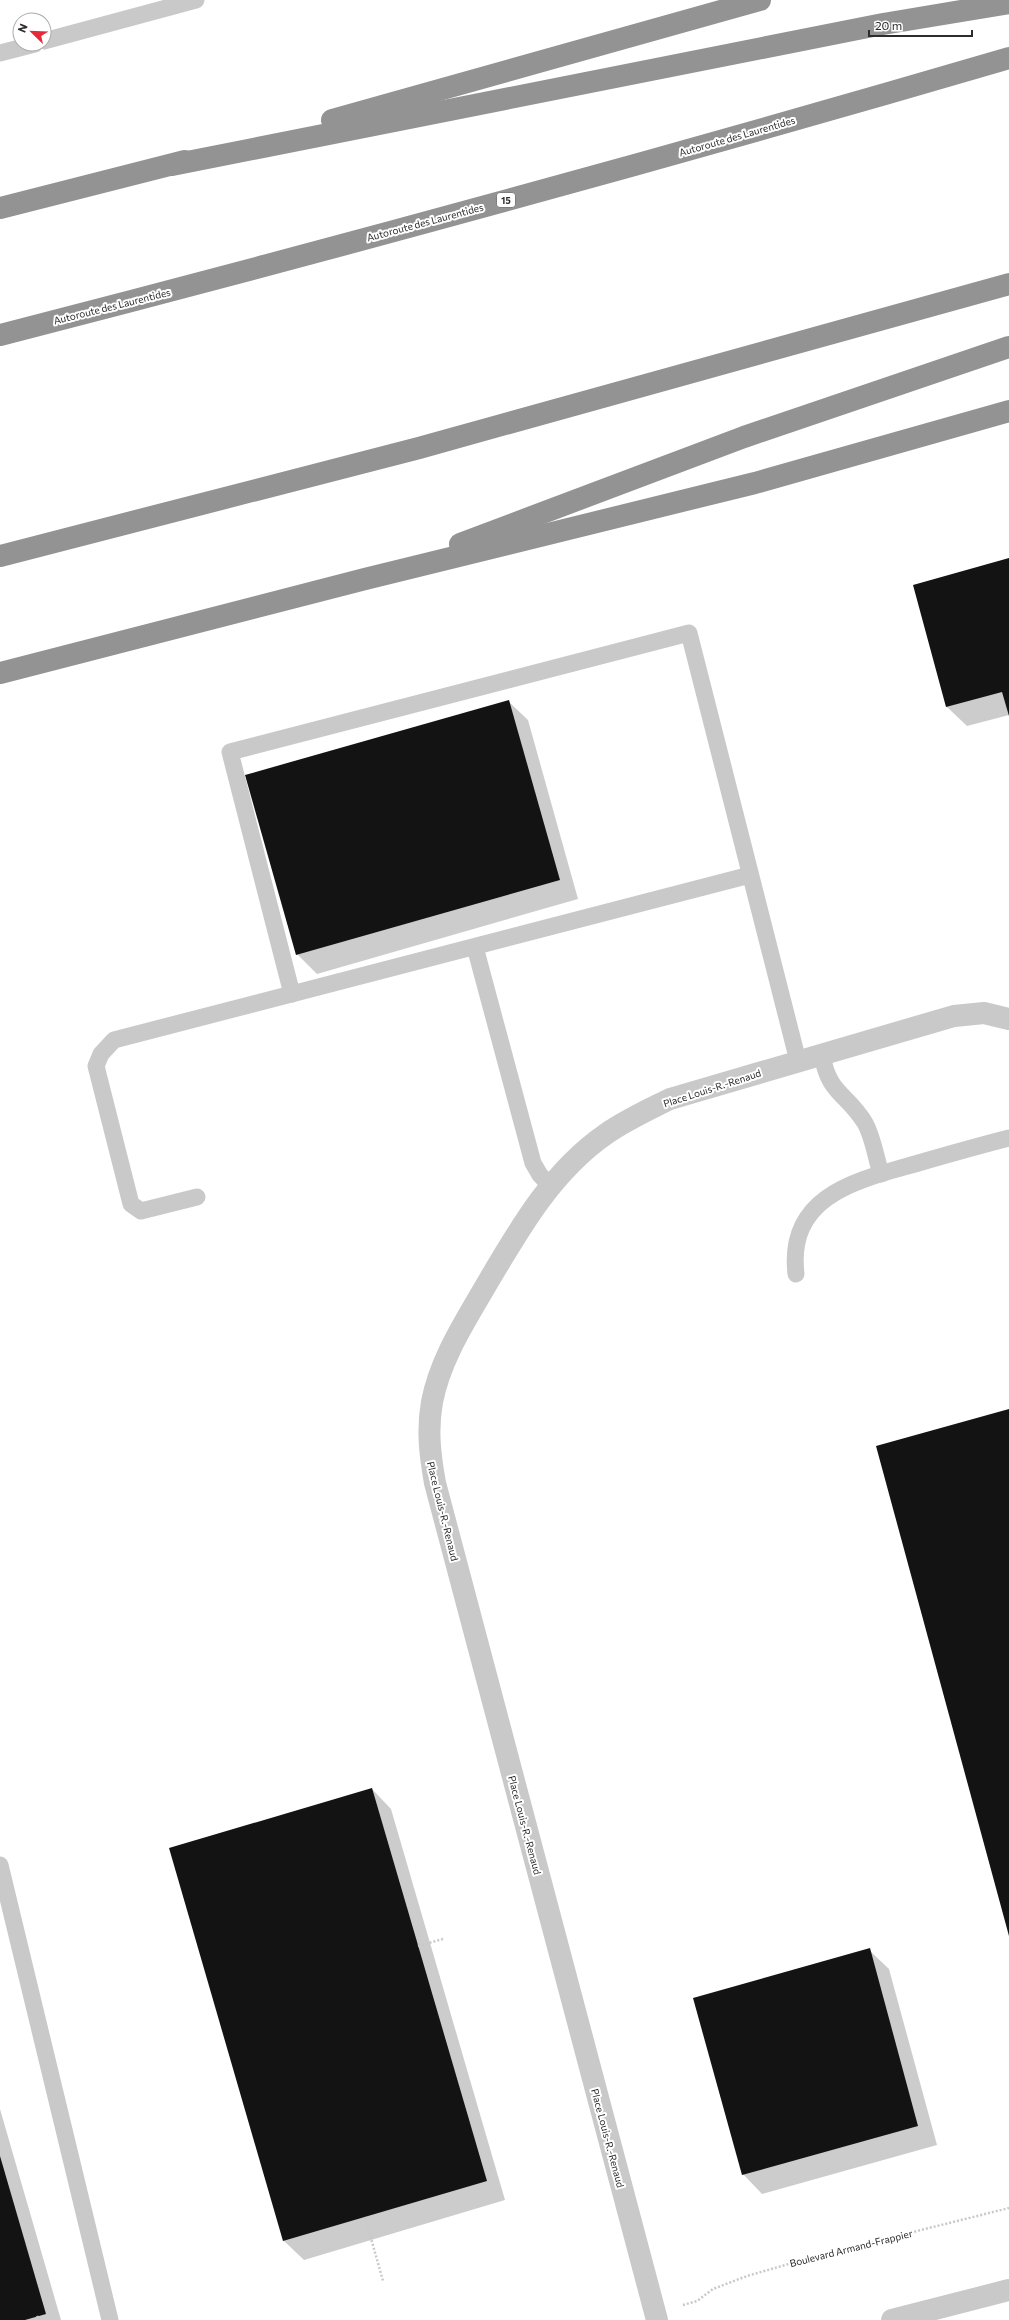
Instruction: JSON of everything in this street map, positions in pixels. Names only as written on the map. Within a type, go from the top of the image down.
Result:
[{"type":"highway","points":[[0,208],[172,165],[760,0]]},
{"type":"highway","points":[[172,165],[876,26],[1009,3]]},
{"type":"highway","name":"Autoroute des Laurentides","points":[[0,335],[233,275],[601,174],[1009,58]]},
{"type":"highway","points":[[0,556],[426,446],[1009,284]]},
{"type":"highway","points":[[366,579],[744,437],[1009,347]]},
{"type":"highway","points":[[0,673],[366,579],[756,483],[1009,411]]},
{"type":"street","name":"Place Louis-R.-Renaud","points":[[657,2320],[440,1502],[431,1461],[428,1436],[432,1402],[442,1368],[460,1329],[519,1229],[550,1186],[562,1173],[605,1134],[634,1116],[670,1099],[822,1054],[969,1013],[984,1013],[1009,1019]]},
{"type":"street","points":[[892,2320],[1009,2290]]},
{"type":"lane","points":[[52,39],[196,0]]},
{"type":"lane","points":[[0,53],[12,50]]},
{"type":"lane","points":[[292,994],[230,752],[689,633],[798,1061]]},
{"type":"lane","points":[[197,1198],[141,1212],[131,1204],[96,1066],[101,1054],[114,1040],[750,875]]},
{"type":"lane","points":[[475,947],[534,1163],[540,1175],[550,1186]]},
{"type":"lane","points":[[822,1054],[824,1071],[830,1082],[854,1106],[866,1124],[880,1174]]},
{"type":"lane","points":[[796,1274],[794,1256],[798,1235],[811,1212],[831,1194],[853,1182],[1009,1138]]},
{"type":"lane","points":[[0,1865],[110,2320]]},
{"type":"path","points":[[418,1946],[443,1939]]},
{"type":"path","name":"Boulevard Armand-Frappier","points":[[697,2301],[713,2289],[747,2276],[1009,2208]]},
{"type":"path","points":[[365,2217],[383,2281]]},
{"type":"path","points":[[37,2316],[39,2320]]},
{"type":"building","points":[[1009,558],[1009,716],[1002,692],[946,707],[913,585]]},
{"type":"building","points":[[509,700],[560,880],[296,955],[245,775]]},
{"type":"building","points":[[1009,1409],[1009,1936],[876,1446]]},
{"type":"building","points":[[372,1788],[487,2181],[283,2241],[169,1848]]},
{"type":"building","points":[[870,1948],[918,2126],[742,2175],[693,1998]]},
{"type":"building","points":[[0,2156],[46,2314],[25,2320],[0,2320]]}]
